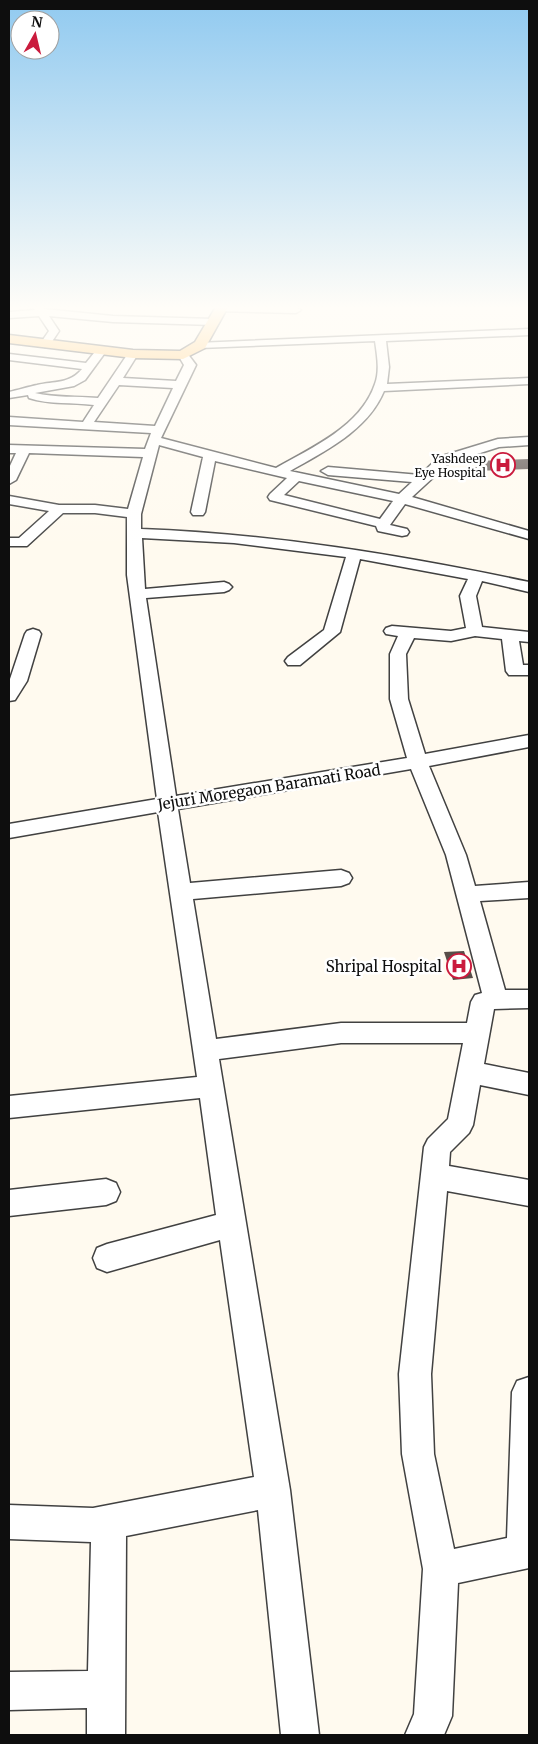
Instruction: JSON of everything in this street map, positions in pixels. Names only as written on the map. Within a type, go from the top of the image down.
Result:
[{"type":"street","points":[[9,395],[23,394],[38,388],[51,386]]},
{"type":"street","points":[[86,426],[112,386]]},
{"type":"street","points":[[179,386],[154,441],[134,523],[136,575],[167,803],[273,1490],[300,1735]]},
{"type":"street","points":[[278,472],[342,433],[371,407],[380,388],[414,386]]},
{"type":"street","points":[[23,394],[46,400],[76,399],[99,407]]},
{"type":"street","points":[[25,406],[99,407]]},
{"type":"street","points":[[9,421],[86,426],[154,441],[210,456],[402,500],[529,536]]},
{"type":"street","points":[[9,449],[25,450],[154,441]]},
{"type":"street","points":[[383,524],[402,500],[444,460],[498,443],[529,441]]},
{"type":"street","points":[[9,480],[25,450]]},
{"type":"street","points":[[198,512],[210,456]]},
{"type":"street","points":[[328,471],[425,479]]},
{"type":"street","points":[[296,476],[275,497],[383,524]]},
{"type":"street","points":[[9,500],[59,508],[96,509],[134,523],[196,534],[354,554],[529,587]]},
{"type":"street","points":[[9,542],[22,542],[39,529],[59,508]]},
{"type":"street","points":[[383,524],[383,528],[402,532]]},
{"type":"street","points":[[294,662],[332,632],[354,554]]},
{"type":"street","points":[[475,631],[468,596],[476,577]]},
{"type":"street","points":[[138,594],[224,587]]},
{"type":"street","points":[[496,999],[456,855],[418,763],[399,699],[398,654],[400,632],[451,636],[475,631],[529,637]]},
{"type":"street","points":[[9,696],[18,681],[33,634]]},
{"type":"street","points":[[510,635],[515,671],[529,670]]},
{"type":"street","name":"Jejuri Moregaon Baramati Road","points":[[9,831],[167,803],[418,763],[529,741]]},
{"type":"street","points":[[181,892],[341,878]]},
{"type":"street","points":[[467,894],[529,890]]},
{"type":"street","points":[[424,1735],[433,1716],[441,1570],[418,1454],[415,1374],[437,1147],[460,1125],[483,1002],[496,999],[529,999]]},
{"type":"street","points":[[205,1051],[341,1033],[477,1033]]},
{"type":"street","points":[[470,1072],[529,1084]]},
{"type":"street","points":[[9,1106],[41,1105],[210,1086]]},
{"type":"street","points":[[434,1176],[529,1193]]},
{"type":"street","points":[[9,1202],[106,1192]]},
{"type":"street","points":[[107,1258],[231,1224]]},
{"type":"street","points":[[441,1570],[527,1551],[528,1392]]},
{"type":"street","points":[[9,1522],[93,1525],[273,1490]]},
{"type":"street","points":[[106,1735],[109,1522]]},
{"type":"street","points":[[9,1691],[106,1690]]},
{"type":"building","points":[[529,459],[529,469],[474,471],[472,467],[480,467],[477,461]]},
{"type":"building","points":[[464,951],[473,978],[453,980],[444,952]]},
{"type":"place","name":"Yashdeep Eye Hospital","points":[[503,465]]},
{"type":"place","name":"Shripal Hospital","points":[[459,966]]}]
